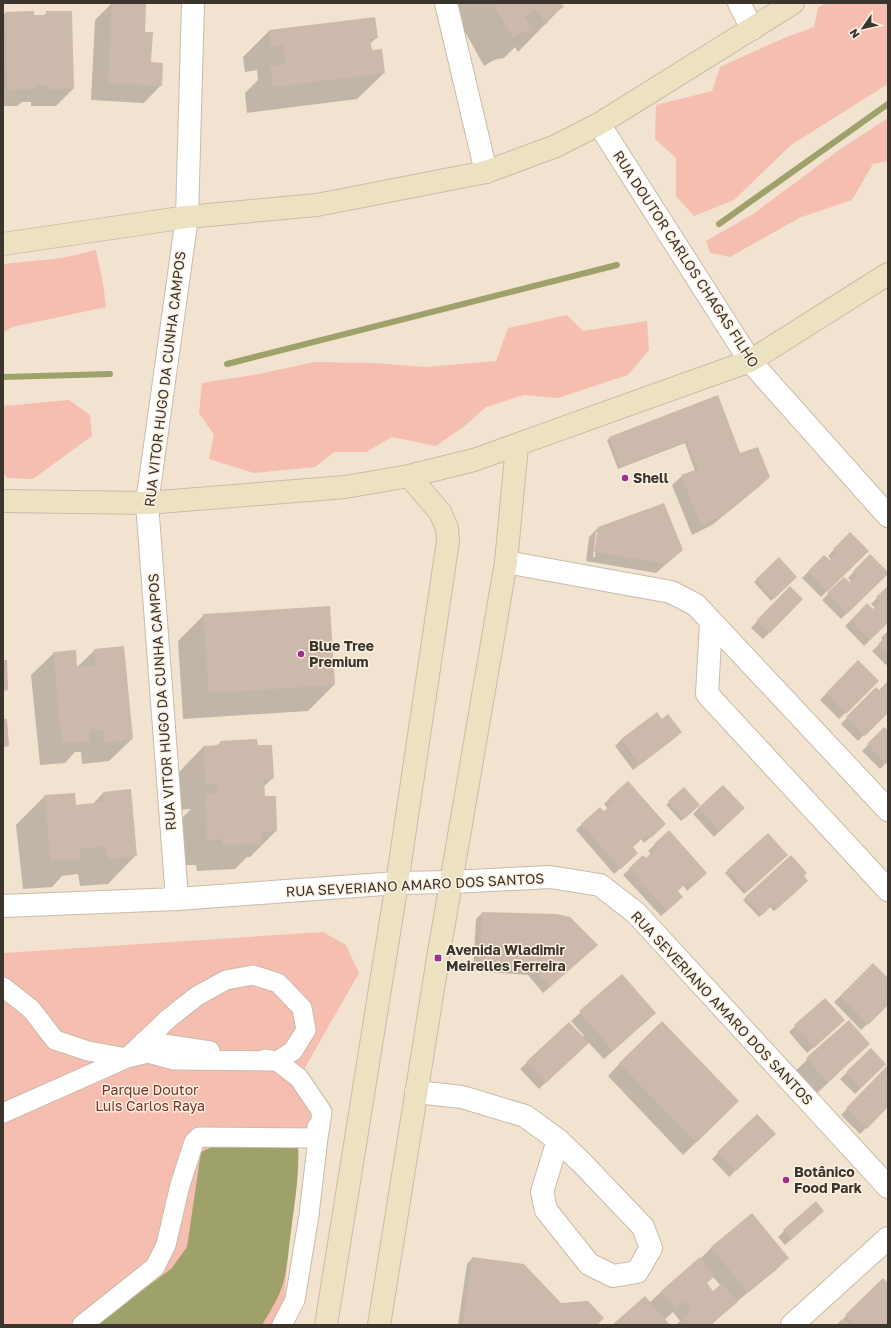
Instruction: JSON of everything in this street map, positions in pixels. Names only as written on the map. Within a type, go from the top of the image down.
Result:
[{"type":"main road","points":[[3,244],[187,217],[316,205],[486,172],[556,146],[599,124],[792,3]]},
{"type":"main road","points":[[3,502],[147,503],[345,487],[409,476],[474,460],[517,446],[750,361],[888,274]]},
{"type":"main road","points":[[380,1325],[416,1092],[506,562],[517,446]]},
{"type":"main road","points":[[326,1325],[397,882],[448,541],[448,528],[440,512],[409,476]]},
{"type":"street","name":"RUA VITOR HUGO DA CUNHA CAMPOS","points":[[176,899],[147,503],[187,217],[193,3]]},
{"type":"street","points":[[446,3],[486,172]]},
{"type":"street","points":[[739,3],[752,29]]},
{"type":"street","name":"RUA DOUTOR CARLOS CHAGAS FILHO","points":[[599,124],[750,361],[888,516]]},
{"type":"street","points":[[506,562],[672,592],[696,605],[888,810]]},
{"type":"street","points":[[711,622],[707,694],[888,890]]},
{"type":"street","name":"RUA SEVERIANO AMARO DOS SANTOS","points":[[3,906],[176,899],[397,882],[451,882],[550,878],[600,885],[636,913],[888,1187]]},
{"type":"street","points":[[3,1113],[127,1058],[148,1053],[174,1060],[277,1061],[293,1051],[306,1030],[302,1008],[278,983],[253,975],[226,980],[197,996],[169,1018],[127,1058]]},
{"type":"street","points":[[3,987],[31,1009],[55,1040],[88,1050],[127,1058]]},
{"type":"street","points":[[144,1041],[277,1061],[290,1066],[299,1078],[314,1106],[318,1138],[309,1215],[295,1300],[282,1325]]},
{"type":"street","points":[[416,1092],[462,1097],[525,1116],[558,1140],[643,1227],[651,1248],[637,1272],[613,1276],[589,1264],[546,1210],[542,1192],[558,1140]]},
{"type":"street","points":[[82,1325],[141,1279],[155,1266],[166,1245],[180,1185],[194,1142],[199,1137],[318,1138]]},
{"type":"street","points":[[792,1325],[888,1238]]},
{"type":"green space","points":[[827,3],[888,3],[888,84],[791,145],[734,200],[694,216],[676,196],[676,158],[655,139],[656,105],[712,91],[720,67],[784,38],[814,27],[818,7]]},
{"type":"green space","points":[[888,118],[888,161],[873,164],[852,200],[799,218],[730,257],[710,253],[706,241],[753,214],[842,148]]},
{"type":"green space","points":[[96,250],[106,307],[12,327],[3,333],[3,264],[62,258]]},
{"type":"green space","points":[[567,315],[583,331],[647,321],[649,350],[628,375],[558,398],[524,395],[486,407],[466,425],[436,446],[392,437],[366,452],[334,452],[315,467],[254,473],[209,459],[214,435],[199,413],[202,383],[259,374],[314,362],[373,363],[426,367],[496,361],[508,328]]},
{"type":"green space","points":[[69,400],[90,415],[92,436],[33,479],[8,478],[3,474],[3,406]]},
{"type":"green space","name":"Parque Doutor Luis Carlos Raya","points":[[323,932],[346,945],[359,973],[299,1078],[318,1138],[295,1139],[283,1325],[3,1325],[3,953]]},
{"type":"shaded area","points":[[298,1141],[296,1190],[285,1275],[278,1297],[262,1325],[99,1325],[102,1320],[171,1269],[187,1247],[201,1152],[221,1143]]},
{"type":"building","points":[[112,3],[146,4],[145,32],[153,32],[151,62],[163,63],[162,86],[108,83]]},
{"type":"building","points":[[493,3],[561,3],[564,7],[552,14],[546,25],[537,9],[525,17],[533,30],[523,32],[513,38]]},
{"type":"building","points":[[34,11],[34,15],[46,15],[46,11],[72,11],[74,89],[48,89],[47,85],[36,85],[36,89],[7,90],[5,12]]},
{"type":"building","points":[[375,17],[378,38],[370,39],[372,50],[382,49],[385,73],[273,87],[270,66],[285,64],[283,45],[271,46],[269,30]]},
{"type":"building","points":[[718,395],[740,453],[758,447],[770,477],[722,516],[701,526],[681,475],[698,469],[687,441],[621,467],[609,437]]},
{"type":"building","points":[[664,503],[683,550],[666,564],[594,552],[598,527]]},
{"type":"building","points":[[850,532],[869,551],[827,592],[808,571],[824,555],[830,560],[837,553],[833,549]]},
{"type":"building","points":[[870,554],[888,572],[888,574],[847,614],[827,593],[844,577],[850,582],[858,575],[853,571]]},
{"type":"building","points":[[779,557],[797,577],[774,599],[756,579]]},
{"type":"building","points":[[790,586],[803,599],[770,633],[756,621]]},
{"type":"building","points":[[888,586],[888,623],[870,640],[851,620],[867,603],[873,609],[881,602],[876,597]]},
{"type":"building","points":[[330,606],[335,685],[209,693],[203,614]]},
{"type":"building","points":[[888,634],[888,655],[878,644]]},
{"type":"building","points":[[124,646],[133,739],[104,742],[103,730],[90,731],[89,741],[62,743],[53,652],[76,650],[77,667],[96,666],[94,649]]},
{"type":"building","points":[[3,660],[7,660],[8,690],[3,691]]},
{"type":"building","points":[[858,660],[879,681],[846,714],[826,693]]},
{"type":"building","points":[[888,681],[888,713],[865,736],[846,717],[876,687],[879,690]]},
{"type":"building","points":[[657,712],[662,719],[668,714],[682,732],[640,765],[621,739]]},
{"type":"building","points":[[3,719],[7,719],[9,746],[3,747]]},
{"type":"building","points":[[884,727],[888,731],[887,764],[867,744]]},
{"type":"building","points":[[257,739],[258,745],[272,745],[274,778],[264,779],[265,796],[276,796],[277,831],[261,832],[262,844],[222,845],[222,839],[207,840],[205,794],[218,793],[217,784],[205,784],[204,746],[220,745],[220,741]]},
{"type":"building","points":[[628,781],[666,824],[651,838],[647,834],[633,847],[638,853],[621,869],[581,824],[600,807],[604,811],[614,802],[609,798]]},
{"type":"building","points":[[723,785],[745,808],[720,831],[698,808]]},
{"type":"building","points":[[684,787],[700,805],[684,819],[668,801]]},
{"type":"building","points":[[131,789],[137,856],[108,859],[106,846],[80,849],[81,859],[51,861],[44,795],[75,793],[76,805],[104,802],[103,792]]},
{"type":"building","points":[[669,830],[707,873],[694,885],[689,880],[678,891],[683,897],[667,911],[629,868],[643,855],[646,858],[657,847],[654,844]]},
{"type":"building","points":[[768,833],[788,855],[747,892],[727,870]]},
{"type":"building","points":[[791,855],[807,873],[804,876],[808,881],[777,909],[773,905],[762,915],[745,897]]},
{"type":"building","points":[[482,912],[557,914],[570,917],[598,945],[550,987],[534,969],[479,965]]},
{"type":"building","points":[[873,963],[888,978],[888,1005],[868,1025],[840,996]]},
{"type":"building","points":[[622,974],[656,1013],[613,1051],[579,1011]]},
{"type":"building","points":[[825,998],[845,1020],[814,1048],[794,1025]]},
{"type":"building","points":[[849,1020],[870,1044],[828,1082],[806,1058]]},
{"type":"building","points":[[662,1021],[739,1101],[696,1143],[619,1063]]},
{"type":"building","points":[[569,1022],[589,1043],[546,1083],[526,1062]]},
{"type":"building","points":[[871,1048],[886,1064],[861,1088],[846,1072]]},
{"type":"building","points":[[888,1065],[888,1107],[867,1129],[846,1108]]},
{"type":"building","points":[[757,1114],[776,1134],[736,1171],[717,1152]]},
{"type":"building","points":[[816,1201],[824,1211],[792,1239],[783,1230]]},
{"type":"building","points":[[752,1213],[789,1258],[747,1292],[711,1247]]},
{"type":"building","points":[[472,1257],[524,1264],[561,1303],[588,1301],[604,1318],[597,1325],[463,1325]]},
{"type":"building","points":[[700,1257],[715,1276],[707,1283],[713,1291],[722,1283],[738,1302],[710,1325],[689,1325],[683,1317],[692,1309],[685,1301],[676,1309],[661,1291]]},
{"type":"building","points":[[883,1278],[888,1283],[888,1325],[855,1325],[845,1315]]},
{"type":"building","points":[[645,1296],[670,1325],[612,1325]]},
{"type":"building","points":[[844,1318],[850,1325],[836,1325]]},
{"type":"waterway","points":[[719,224],[888,104]]},
{"type":"waterway","points":[[227,364],[617,265]]},
{"type":"waterway","points":[[3,377],[110,374]]},
{"type":"place","name":"Shell","points":[[625,478]]},
{"type":"place","name":"Blue Tree Premium","points":[[301,654]]},
{"type":"place","name":"Avenida Wladimir Meirelles Ferreira","points":[[438,958]]},
{"type":"place","name":"Botânico Food Park","points":[[786,1180]]}]
